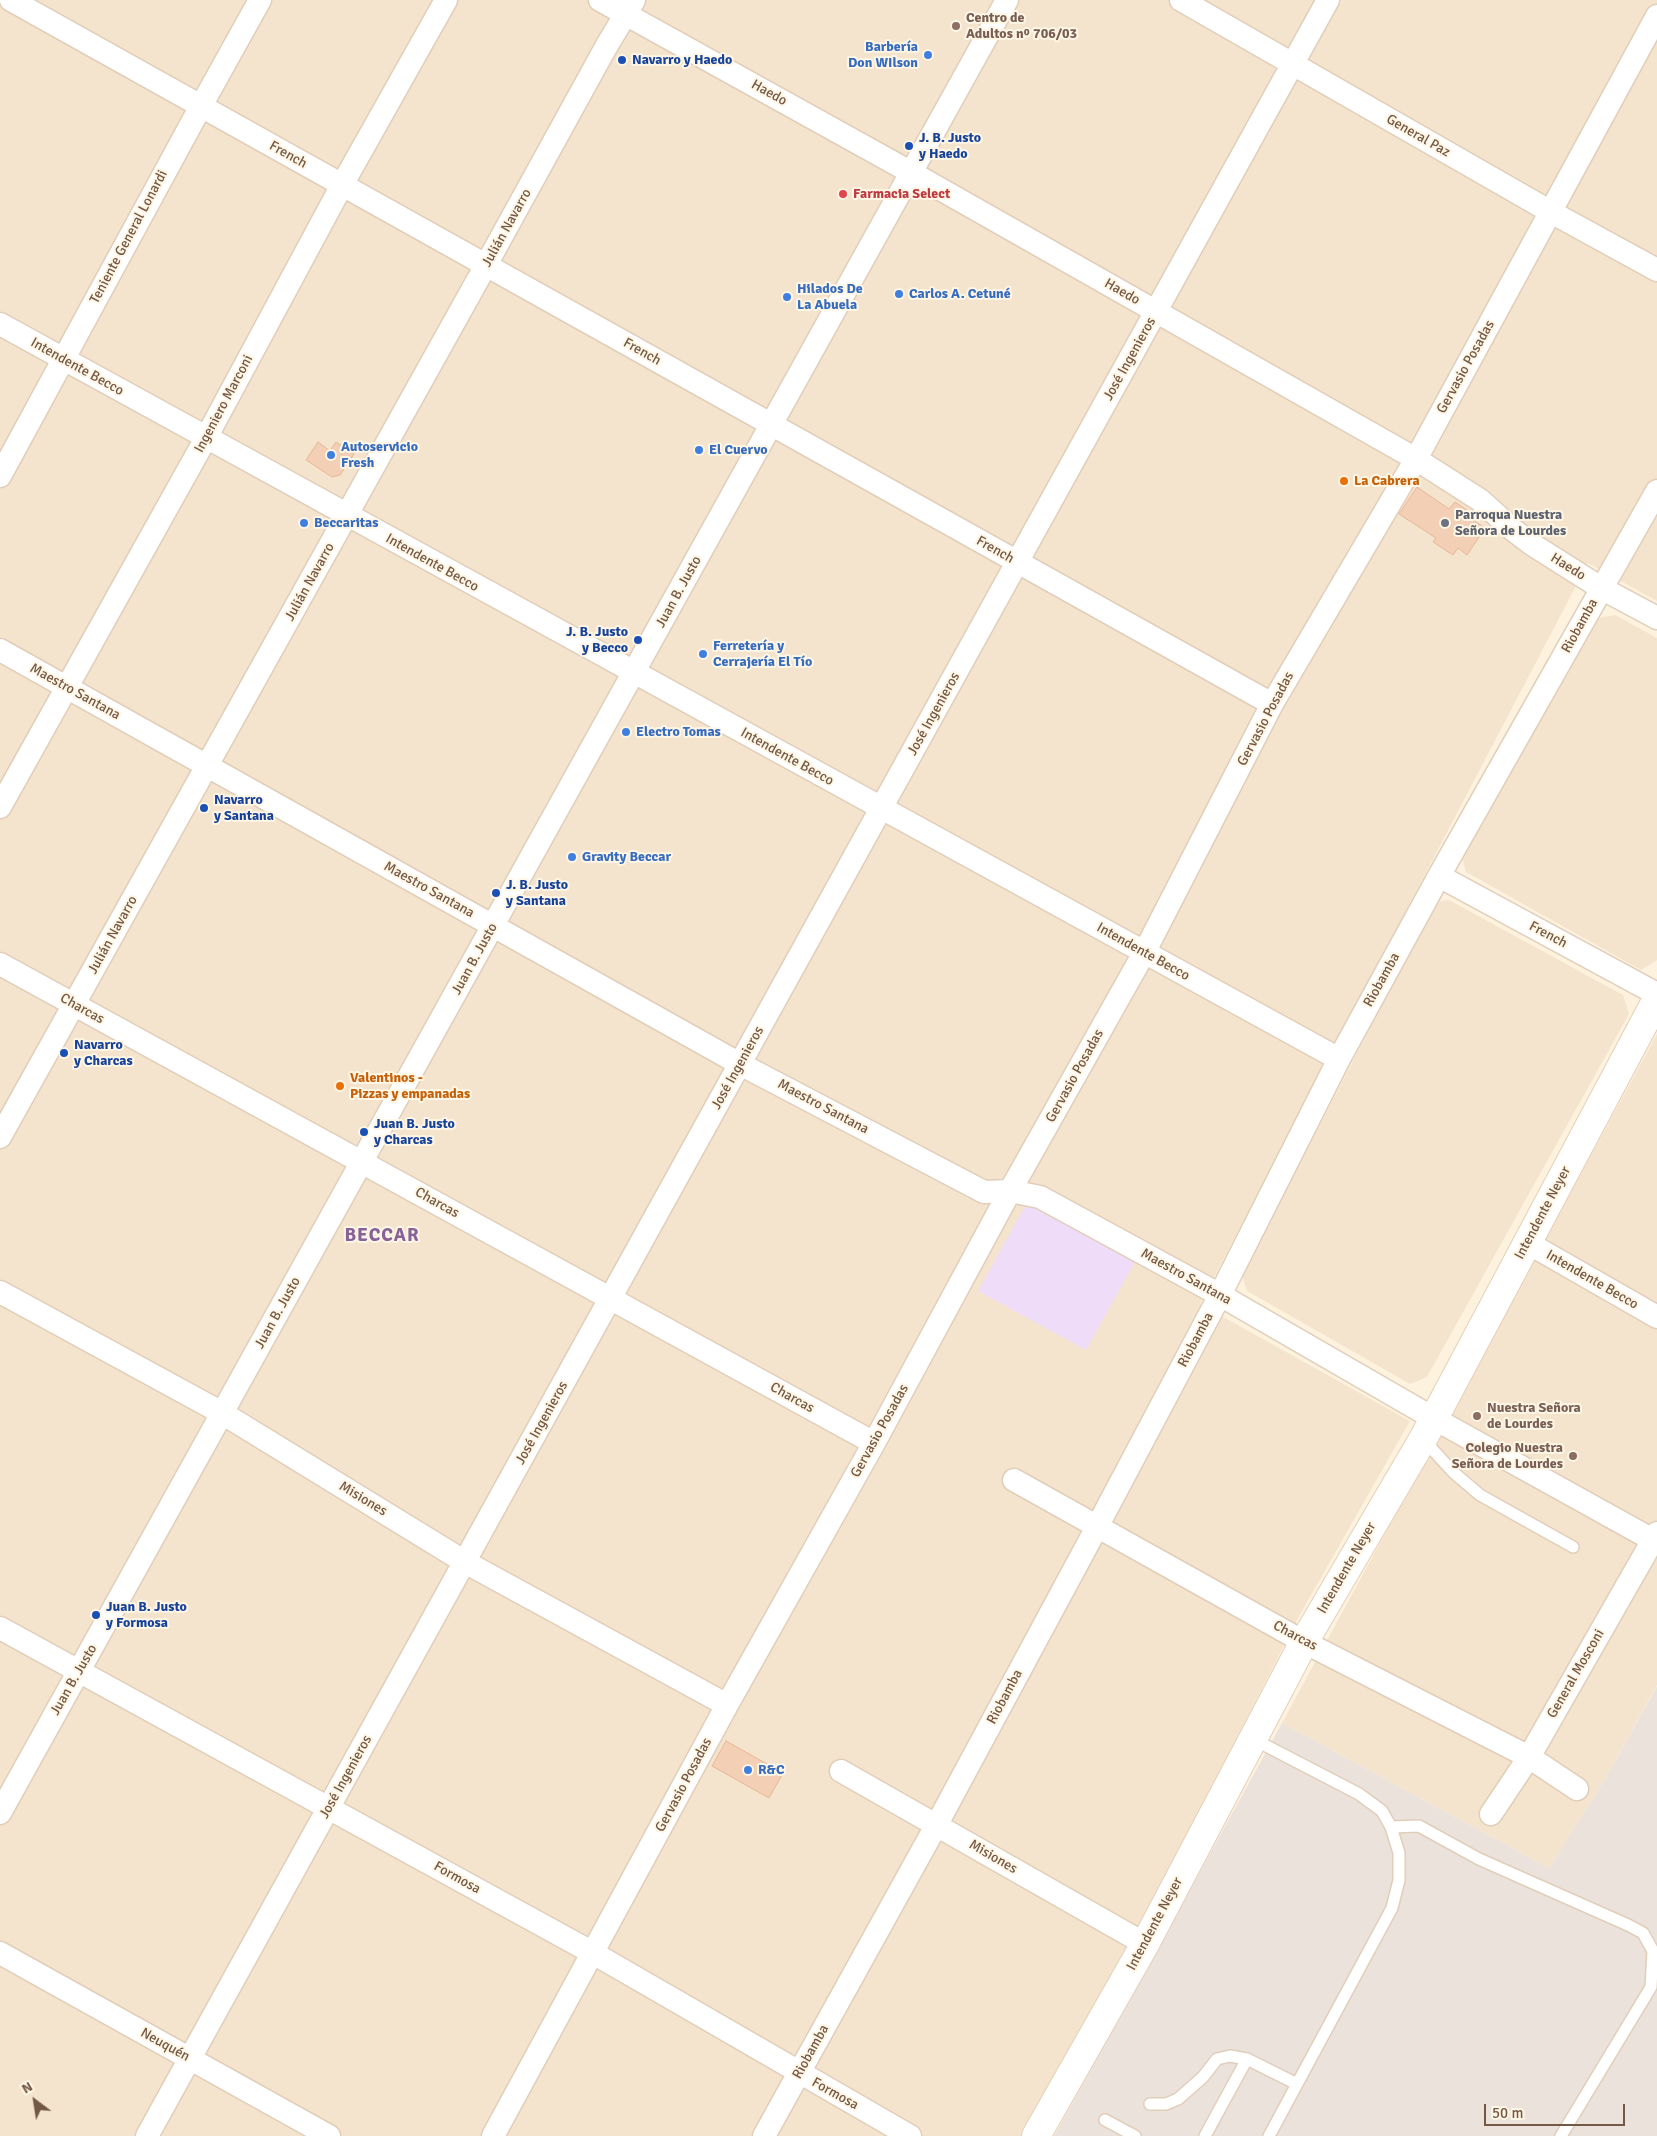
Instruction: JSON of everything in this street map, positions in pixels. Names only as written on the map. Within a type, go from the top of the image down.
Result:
[{"type":"street","name":"French","points":[[11,0],[1272,704]]},
{"type":"street","name":"Teniente General Lonardi","points":[[0,476],[200,106],[260,0]]},
{"type":"street","name":"Ingeniero Marconi","points":[[0,808],[206,438],[342,185],[446,0]]},
{"type":"street","name":"Haedo","points":[[600,0],[630,7],[912,173],[1416,459],[1480,500],[1512,529],[1533,544],[1601,588],[1657,618]]},
{"type":"street","name":"Juan B. Justo","points":[[0,1813],[1007,0]]},
{"type":"street","name":"General Paz","points":[[1181,0],[1550,212],[1657,270]]},
{"type":"street","name":"José Ingenieros","points":[[147,2136],[1328,0]]},
{"type":"street","name":"Julián Navarro","points":[[0,1137],[630,7]]},
{"type":"street","name":"Gervasio Posadas","points":[[493,2136],[727,1705],[874,1443],[1010,1191],[1144,953],[1272,704],[1416,459],[1657,16]]},
{"type":"street","name":"Intendente Becco","points":[[0,324],[1339,1060]]},
{"type":"street","name":"Riobamba","points":[[764,2136],[1097,1527],[1220,1295],[1339,1060],[1439,876],[1657,491]]},
{"type":"street","name":"Maestro Santana","points":[[0,650],[740,1064],[984,1192],[1010,1191],[1040,1198],[1220,1295],[1428,1428],[1655,1536]]},
{"type":"street","name":"French","points":[[1439,876],[1657,994]]},
{"type":"street","name":"Charcas","points":[[0,964],[874,1443]]},
{"type":"street","name":"Intendente Neyer","points":[[1036,2136],[1145,1944],[1304,1642],[1428,1428],[1657,999]]},
{"type":"street","name":"Intendente Becco","points":[[1528,1243],[1657,1317]]},
{"type":"street","name":"Misiones","points":[[0,1292],[222,1413],[466,1562],[727,1705]]},
{"type":"street","name":"Charcas","points":[[1014,1480],[1304,1642],[1528,1757],[1577,1789]]},
{"type":"street","name":"General Mosconi","points":[[1492,1814],[1528,1757],[1655,1536]]},
{"type":"street","name":"Formosa","points":[[0,1628],[594,1953],[910,2136]]},
{"type":"street","name":"Misiones","points":[[841,1771],[1145,1944]]},
{"type":"street","name":"Neuquén","points":[[0,1953],[329,2136]]},
{"type":"lane","points":[[1428,1428],[1453,1472],[1480,1495],[1573,1547]]},
{"type":"lane","points":[[1253,1738],[1359,1794],[1382,1811],[1391,1827],[1399,1853],[1399,1880],[1392,1908],[1269,2136]]},
{"type":"lane","points":[[1391,1827],[1419,1826],[1478,1859],[1628,1925],[1643,1933],[1654,1950],[1651,1987],[1561,2136]]},
{"type":"lane","points":[[1150,2104],[1166,2104],[1178,2099],[1203,2077],[1217,2059],[1230,2056],[1247,2059],[1297,2084]]},
{"type":"lane","points":[[1205,2136],[1247,2059]]},
{"type":"lane","points":[[1105,2120],[1135,2136]]},
{"type":"shaded area","points":[[0,0],[1657,0],[1657,601],[1588,563],[1200,1304],[1410,1421],[1297,1620],[1142,1924],[1022,2136],[0,2136]]},
{"type":"shaded area","points":[[1615,615],[1657,638],[1657,960],[1641,970],[1466,872],[1461,854],[1599,618]]},
{"type":"shaded area","points":[[1449,900],[1623,995],[1629,1014],[1427,1377],[1410,1384],[1247,1291],[1242,1276],[1435,902]]},
{"type":"shaded area","points":[[1657,1034],[1657,1685],[1608,1774],[1549,1868],[1282,1723]]},
{"type":"shaded area","points":[[1028,1201],[1136,1260],[1086,1350],[978,1291]]},
{"type":"shaded area","points":[[1657,1686],[1657,2136],[1054,2136],[1282,1723],[1549,1868],[1608,1774]]},
{"type":"building","name":"Autoservicio Fresh","points":[[318,442],[330,451],[336,442],[354,454],[340,475],[332,477],[306,460]]},
{"type":"building","name":"Parroqua Nuestra Señora de Lourdes","points":[[1417,487],[1449,509],[1455,502],[1476,516],[1473,520],[1485,528],[1467,555],[1458,548],[1453,555],[1433,542],[1436,538],[1399,514]]},
{"type":"building","name":"R&C","points":[[726,1741],[783,1773],[769,1798],[712,1766]]},
{"type":"place","name":"Centro de Adultos nº 706/03","points":[[956,26]]},
{"type":"place","name":"Barbería Don WIlson","points":[[928,55]]},
{"type":"place","name":"Navarro y Haedo","points":[[622,60]]},
{"type":"place","name":"J. B. Justo y Haedo","points":[[909,146]]},
{"type":"place","name":"Farmacia Select","points":[[843,194]]},
{"type":"place","name":"Carlos A. Cetuné","points":[[899,294]]},
{"type":"place","name":"Hilados De La Abuela","points":[[787,297]]},
{"type":"place","name":"El Cuervo","points":[[699,450]]},
{"type":"place","name":"Autoservicio Fresh","points":[[331,455]]},
{"type":"place","name":"La Cabrera","points":[[1344,481]]},
{"type":"place","name":"Beccaritas","points":[[304,523]]},
{"type":"place","name":"Parroqua Nuestra Señora de Lourdes","points":[[1445,523]]},
{"type":"place","name":"J. B. Justo y Becco","points":[[638,640]]},
{"type":"place","name":"Ferretería y Cerrajería El Tío","points":[[703,654]]},
{"type":"place","name":"Electro Tomas","points":[[626,732]]},
{"type":"place","name":"Navarro y Santana","points":[[204,808]]},
{"type":"place","name":"Gravity Beccar","points":[[572,857]]},
{"type":"place","name":"J. B. Justo y Santana","points":[[496,893]]},
{"type":"place","name":"Navarro y Charcas","points":[[64,1053]]},
{"type":"place","name":"Valentinos - Pizzas y empanadas","points":[[340,1086]]},
{"type":"place","name":"Juan B. Justo y Charcas","points":[[364,1132]]},
{"type":"place","name":"Nuestra Señora de Lourdes","points":[[1477,1416]]},
{"type":"place","name":"Colegio Nuestra Señora de Lourdes","points":[[1573,1456]]},
{"type":"place","name":"Juan B. Justo y Formosa","points":[[96,1615]]},
{"type":"place","name":"R&C","points":[[748,1770]]},
{"type":"district","name":"BECCAR","points":[[382,1236]]}]
